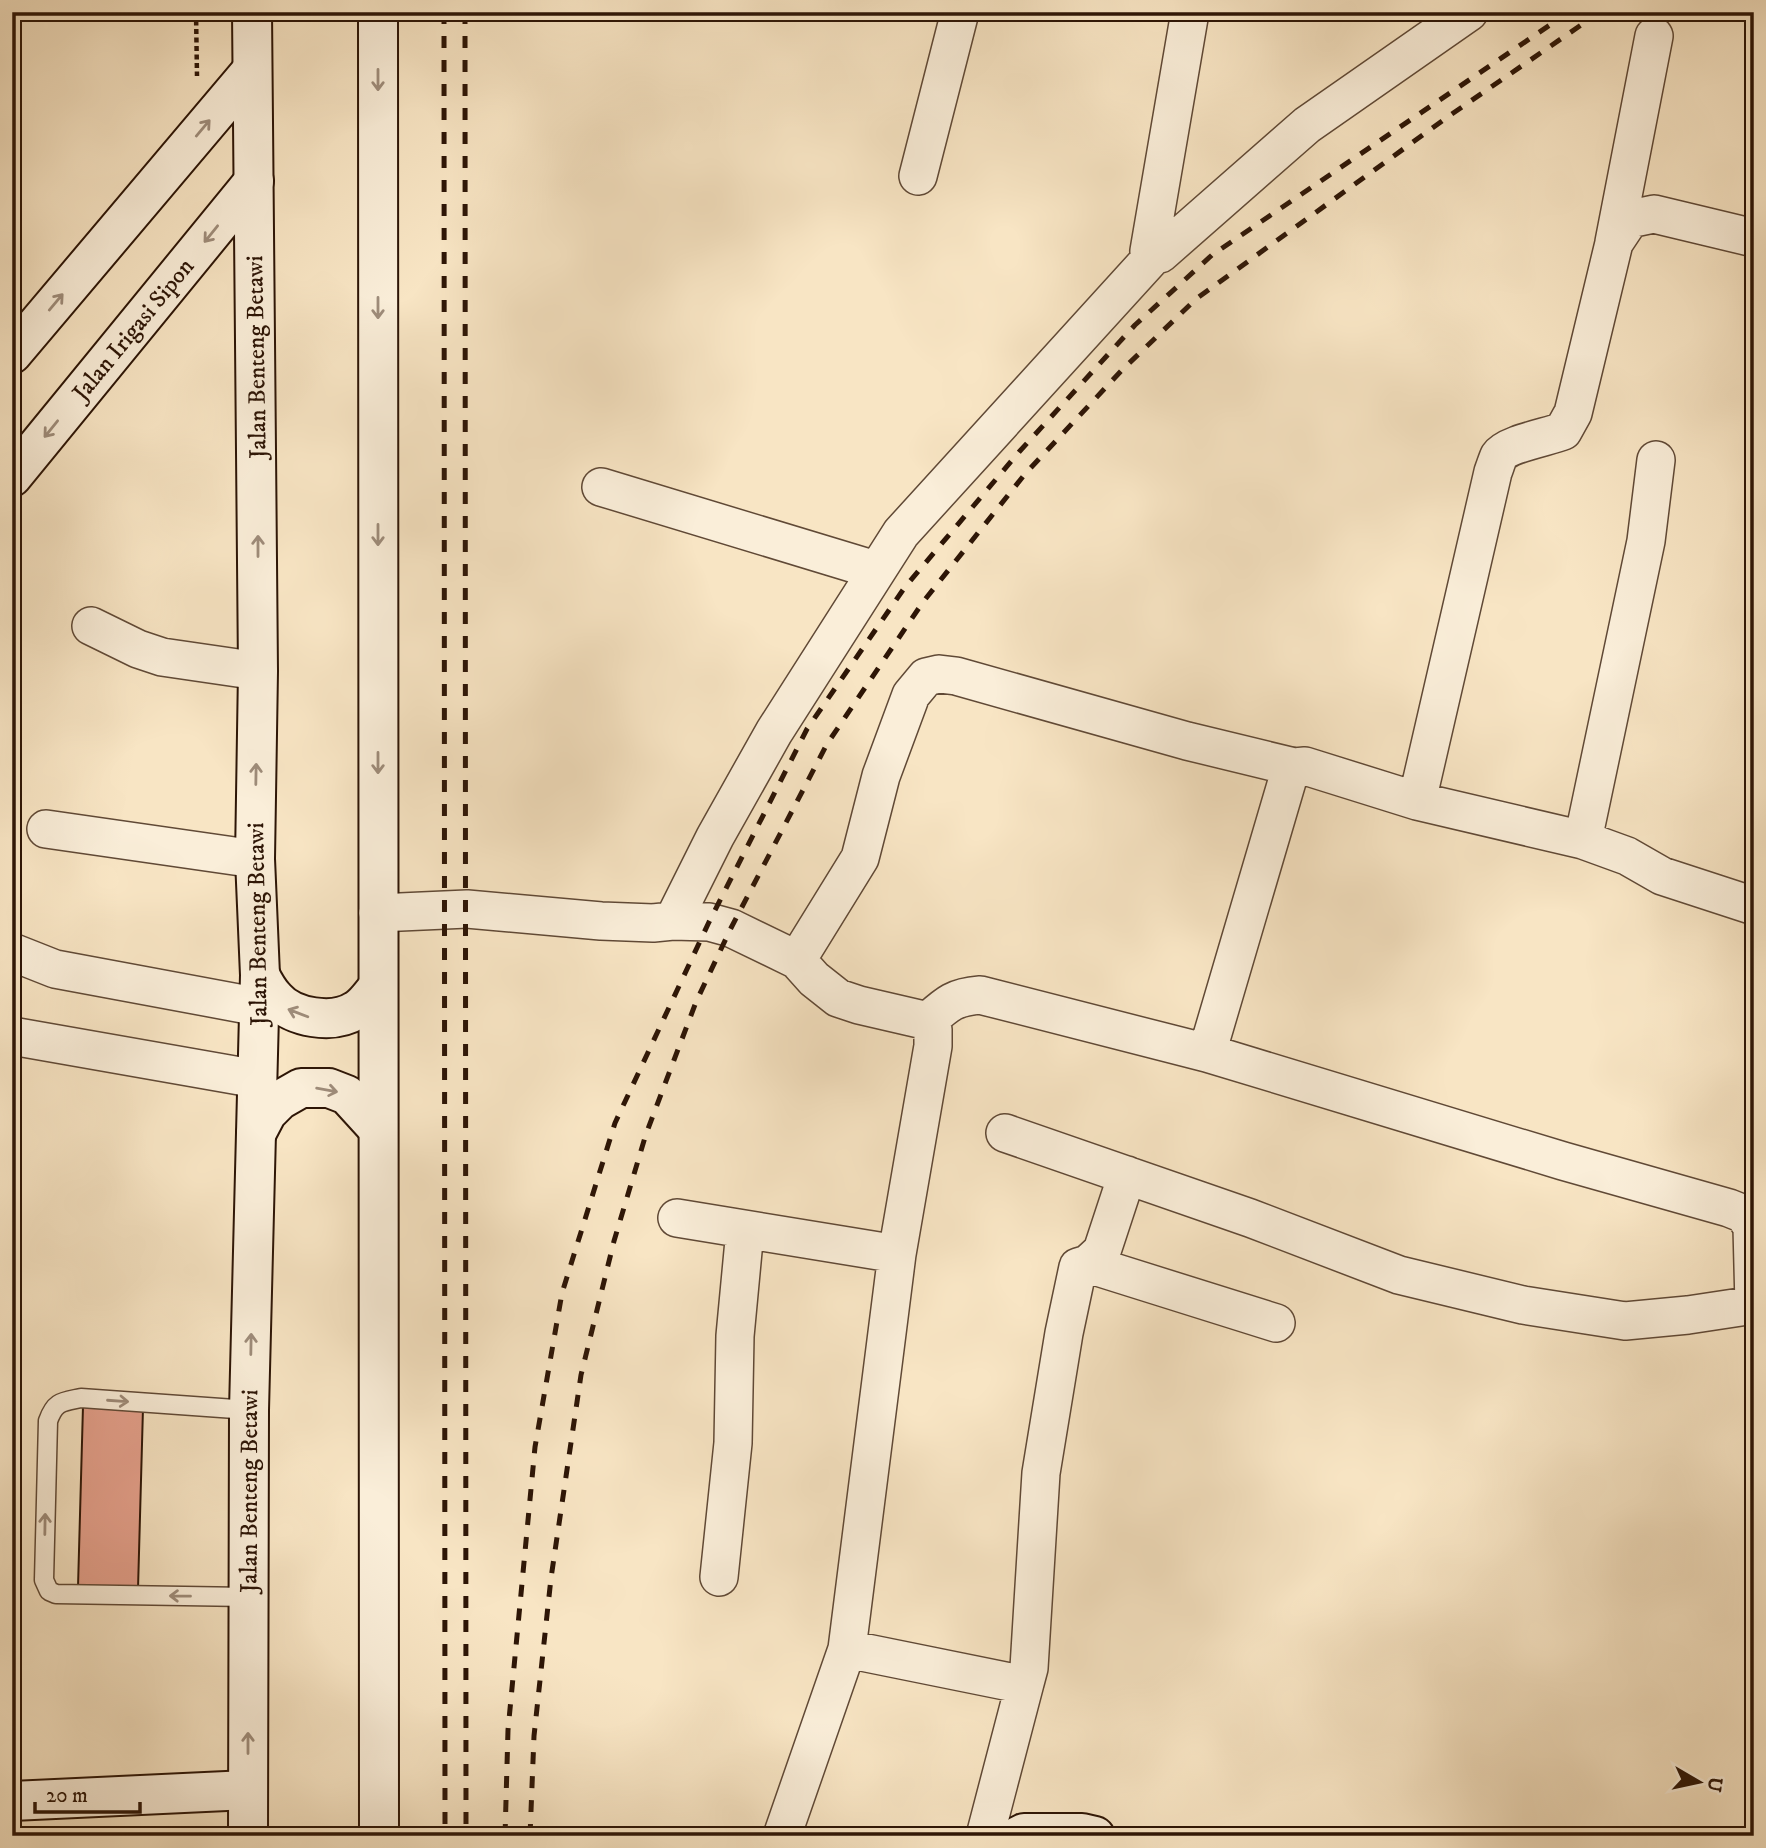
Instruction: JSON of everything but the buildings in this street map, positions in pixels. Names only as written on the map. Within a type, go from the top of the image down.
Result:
[{"type":"main road","name":"Jalan Benteng Betawi","points":[[248,1836],[249,1409],[259,991],[255,859],[258,671],[253,12]]},
{"type":"main road","points":[[378,12],[379,1836]]},
{"type":"main road","points":[[18,336],[252,70]]},
{"type":"main road","name":"Jalan Irigasi Sipon","points":[[12,477],[254,181]]},
{"type":"main road","points":[[259,991],[274,998],[288,1010],[306,1017],[326,1017],[353,1012],[378,987]]},
{"type":"main road","points":[[256,1134],[267,1113],[280,1100],[301,1087],[329,1088],[347,1095],[378,1129]]},
{"type":"main road","points":[[12,1801],[248,1790]]},
{"type":"main road","points":[[1018,1836],[1024,1833],[1095,1836]]},
{"type":"street","points":[[918,176],[960,12]]},
{"type":"street","points":[[1154,255],[1149,251],[1190,12]]},
{"type":"street","points":[[673,921],[715,837],[774,732],[901,533],[1154,255],[1160,254],[1307,125],[1469,12]]},
{"type":"street","points":[[1416,801],[1493,472],[1500,456],[1510,447],[1563,431],[1573,413],[1614,243],[1654,36]]},
{"type":"street","points":[[1614,243],[1630,219],[1654,214],[1754,238]]},
{"type":"street","points":[[1583,840],[1646,541],[1656,460]]},
{"type":"street","points":[[601,486],[875,570]]},
{"type":"street","points":[[91,626],[138,649],[162,657],[258,671]]},
{"type":"street","points":[[797,960],[860,858],[881,776],[911,695],[926,677],[939,674],[956,676],[1187,741],[1294,767],[1305,766],[1416,801],[1583,840],[1627,856],[1662,877],[1754,906]]},
{"type":"street","points":[[1207,1053],[1288,778],[1294,767]]},
{"type":"street","points":[[46,829],[255,859]]},
{"type":"street","points":[[378,913],[467,909],[601,921],[709,922],[731,928],[797,960],[827,991],[838,998],[928,1021],[933,1029],[933,1045],[897,1254],[847,1649],[782,1836]]},
{"type":"street","points":[[12,952],[55,969],[259,991]]},
{"type":"street","points":[[928,1021],[948,1002],[962,996],[980,995],[1207,1053],[1563,1161],[1729,1208],[1744,1214],[1752,1227],[1754,1305],[1625,1321],[1523,1305],[1399,1275],[1250,1218],[1005,1133]]},
{"type":"street","points":[[12,1036],[257,1079]]},
{"type":"street","points":[[985,1836],[1028,1668],[1041,1473],[1064,1333],[1078,1267],[1088,1264],[1102,1251],[1127,1175]]},
{"type":"street","points":[[677,1218],[897,1254]]},
{"type":"street","points":[[719,1577],[733,1443],[735,1336],[745,1230]]},
{"type":"street","points":[[1088,1264],[1276,1323]]},
{"type":"street","points":[[847,1649],[1022,1685],[1025,1683]]},
{"type":"lane","points":[[248,1597],[56,1594],[48,1591],[44,1580],[48,1421],[52,1408],[60,1403],[81,1398],[249,1409]]},
{"type":"railway","points":[[444,12],[445,1836]]},
{"type":"railway","points":[[465,12],[466,1836]]},
{"type":"railway","points":[[505,1836],[508,1730],[535,1447],[562,1293],[615,1123],[709,922],[807,729],[905,587],[1019,452],[1135,325],[1212,255],[1569,12]]},
{"type":"railway","points":[[530,1836],[534,1736],[551,1578],[581,1375],[614,1241],[646,1134],[696,1002],[731,928],[827,744],[923,602],[1025,474],[1122,370],[1196,299],[1449,116],[1600,12]]}]
